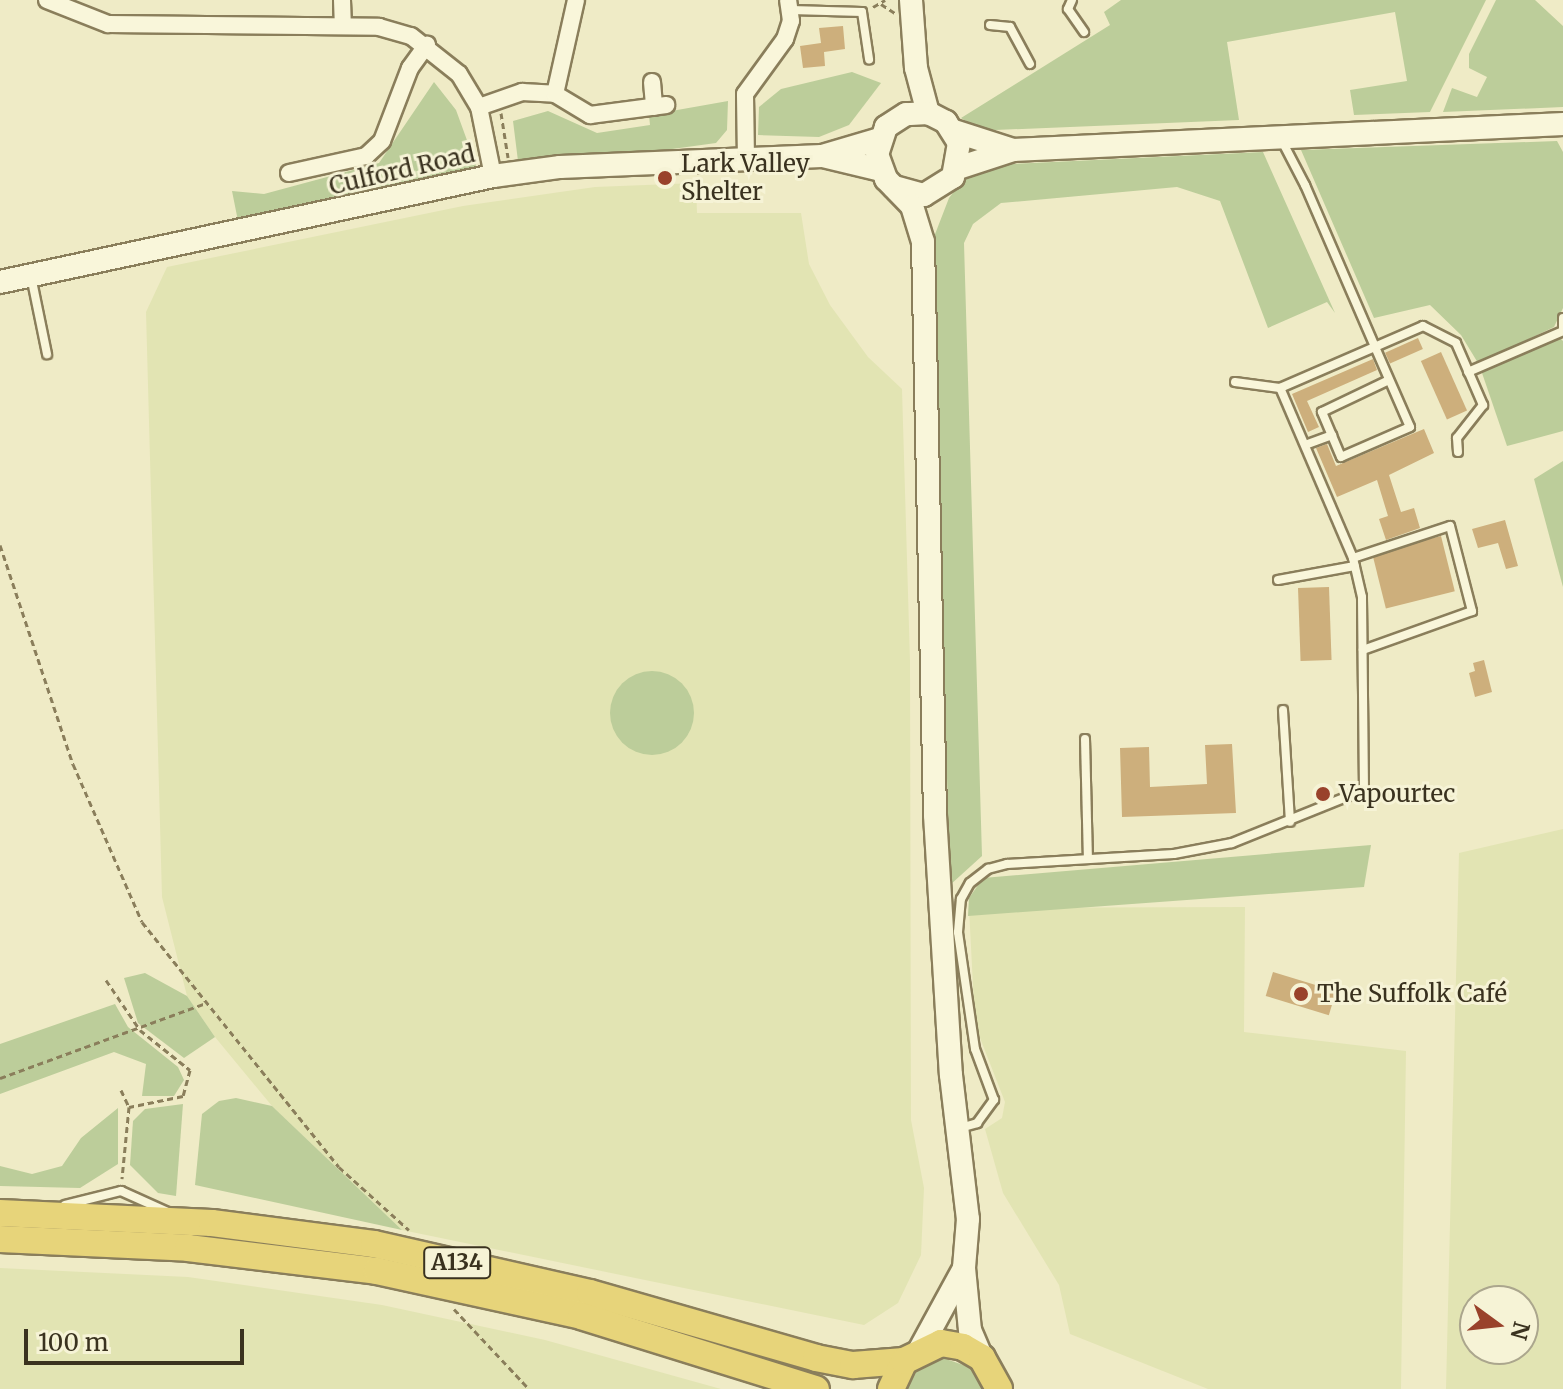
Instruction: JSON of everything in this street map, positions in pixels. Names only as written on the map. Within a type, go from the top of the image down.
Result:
[{"type":"highway","name":"A134","points":[[0,1213],[184,1221],[374,1244],[590,1293],[816,1358],[853,1365],[912,1355]]},
{"type":"highway","name":"A134","points":[[0,1239],[188,1248],[377,1271],[581,1316],[816,1389]]},
{"type":"highway","points":[[891,1389],[912,1355],[941,1343],[963,1347],[991,1373],[1020,1389]]},
{"type":"main road","points":[[906,8],[916,68],[928,113],[954,131],[1013,150]]},
{"type":"main road","points":[[916,68],[896,118],[880,139],[887,178],[912,206],[923,242],[935,815],[951,1075],[968,1219],[964,1268],[970,1330],[991,1373]]},
{"type":"main road","points":[[896,118],[928,113]]},
{"type":"main road","points":[[923,242],[939,190],[958,168],[1013,150],[1563,124]]},
{"type":"main road","points":[[954,131],[958,168]]},
{"type":"main road","name":"Culford Road","points":[[0,282],[493,176],[560,167],[822,156],[880,139]]},
{"type":"main road","name":"Culford Road","points":[[822,156],[887,178]]},
{"type":"main road","points":[[887,178],[924,195],[939,190]]},
{"type":"main road","points":[[912,1355],[964,1268]]},
{"type":"street","points":[[47,0],[108,24],[379,27],[427,45],[459,74],[479,107],[493,176]]},
{"type":"street","points":[[342,0],[343,26]]},
{"type":"street","points":[[555,94],[576,0]]},
{"type":"street","points":[[746,159],[745,94],[785,39],[789,5]]},
{"type":"street","points":[[289,173],[366,156],[382,141],[410,68],[427,45]]},
{"type":"street","points":[[479,107],[522,92],[555,94],[590,115],[660,106],[652,82]]},
{"type":"lane","points":[[1072,0],[1068,9],[1084,32]]},
{"type":"lane","points":[[789,5],[862,12],[869,59]]},
{"type":"lane","points":[[990,25],[1010,27],[1030,64]]},
{"type":"lane","points":[[1279,137],[1375,347],[1410,427],[1341,457],[1322,412],[1389,380]]},
{"type":"lane","points":[[31,276],[47,354]]},
{"type":"lane","points":[[1468,372],[1563,331],[1563,318]]},
{"type":"lane","points":[[1235,382],[1280,388],[1423,326],[1456,343],[1483,405],[1457,438],[1458,452]]},
{"type":"lane","points":[[959,1128],[977,1123],[994,1100],[975,1049],[958,932],[961,899],[970,883],[988,869],[1174,854],[1232,843],[1364,790],[1362,597],[1354,562],[1280,388]]},
{"type":"lane","points":[[1305,445],[1332,435]]},
{"type":"lane","points":[[1278,580],[1354,562],[1450,526],[1472,611],[1363,650]]},
{"type":"lane","points":[[1283,710],[1290,822]]},
{"type":"lane","points":[[1085,739],[1088,859]]},
{"type":"lane","points":[[29,1213],[121,1191],[184,1221]]},
{"type":"path","points":[[862,12],[883,2],[906,8]]},
{"type":"path","points":[[498,100],[508,157]]},
{"type":"path","points":[[0,545],[73,764],[142,922],[339,1167],[398,1217]]},
{"type":"path","points":[[106,980],[140,1030],[190,1070],[191,1080],[183,1096],[174,1101],[150,1099],[129,1107]]},
{"type":"path","points":[[0,1078],[140,1030],[206,1003]]},
{"type":"path","points":[[121,1090],[129,1107],[121,1191]]},
{"type":"path","points":[[437,1284],[464,1323],[529,1389]]},
{"type":"green space","points":[[1121,0],[1486,0],[1430,112],[1354,115],[1350,90],[1407,81],[1395,12],[1227,42],[1239,120],[995,130],[977,128],[961,118],[1110,25],[1104,12]]},
{"type":"green space","points":[[1496,0],[1535,0],[1563,26],[1563,107],[1443,112],[1452,88],[1477,97],[1487,77],[1469,68],[1469,54]]},
{"type":"green space","points":[[852,72],[881,83],[849,125],[819,137],[758,135],[759,107],[781,89]]},
{"type":"green space","points":[[434,82],[456,110],[476,165],[470,176],[239,226],[232,191],[264,194],[379,163]]},
{"type":"green space","points":[[728,101],[727,130],[716,143],[643,153],[518,161],[513,121],[548,111],[597,133],[650,125],[649,115]]},
{"type":"green space","points":[[1557,141],[1563,152],[1563,308],[1554,327],[1478,363],[1461,335],[1430,305],[1374,318],[1301,150]]},
{"type":"green space","points":[[1263,152],[1335,313],[1327,302],[1268,328],[1220,201],[1177,187],[1001,203],[973,224],[964,243],[982,856],[950,885],[932,242],[949,198],[965,177],[990,165]]},
{"type":"green space","points":[[696,183],[697,213],[801,213],[809,264],[830,305],[868,357],[902,389],[910,661],[911,1120],[924,1188],[921,1255],[898,1303],[864,1325],[402,1230],[272,1106],[215,1037],[187,996],[162,897],[146,312],[167,267],[463,206],[595,187]]},
{"type":"green space","points":[[1558,336],[1563,341],[1563,431],[1507,446],[1481,370]]},
{"type":"green space","points":[[1563,461],[1563,587],[1534,479]]},
{"type":"green space","points":[[652,671],[668,674],[682,683],[691,697],[694,713],[691,729],[682,743],[668,752],[652,755],[636,752],[622,743],[613,729],[610,713],[613,697],[622,683],[636,674]]},
{"type":"green space","points":[[1563,829],[1563,1389],[1446,1389],[1459,853]]},
{"type":"green space","points":[[1371,845],[1364,887],[968,916],[969,898],[983,878]]},
{"type":"green space","points":[[1245,907],[1244,1032],[1406,1051],[1401,1389],[1208,1389],[1070,1334],[1059,1285],[1003,1193],[985,1129],[1002,1118],[1005,1102],[975,1025],[969,908]]},
{"type":"green space","points":[[145,973],[187,996],[215,1037],[184,1058],[138,1023],[124,978]]},
{"type":"green space","points":[[115,1004],[128,1027],[178,1067],[184,1080],[174,1096],[142,1096],[146,1064],[114,1052],[0,1094],[0,1044]]},
{"type":"green space","points":[[236,1098],[272,1106],[402,1230],[195,1185],[202,1114],[219,1101]]},
{"type":"green space","points":[[183,1104],[176,1196],[158,1193],[130,1165],[133,1121],[145,1109]]},
{"type":"green space","points":[[118,1108],[118,1164],[80,1188],[0,1186],[0,1166],[32,1174],[62,1166],[81,1138]]},
{"type":"green space","points":[[0,1268],[188,1277],[382,1305],[545,1340],[721,1389],[0,1389]]},
{"type":"green space","points":[[943,1358],[972,1368],[984,1389],[905,1389],[914,1372]]},
{"type":"building","points":[[843,26],[845,49],[824,52],[825,66],[803,68],[800,46],[821,43],[819,28]]},
{"type":"building","points":[[1418,338],[1423,349],[1390,364],[1385,353]]},
{"type":"building","points":[[1441,352],[1467,410],[1447,419],[1421,361]]},
{"type":"building","points":[[1373,359],[1377,370],[1307,401],[1319,427],[1308,432],[1292,394]]},
{"type":"building","points":[[1424,429],[1434,453],[1389,475],[1401,512],[1414,508],[1420,528],[1386,540],[1379,519],[1388,516],[1377,480],[1337,497],[1316,448],[1327,444],[1336,466]]},
{"type":"building","points":[[1505,520],[1518,566],[1506,569],[1498,543],[1478,548],[1472,529]]},
{"type":"building","points":[[1441,536],[1455,591],[1386,608],[1372,553]]},
{"type":"building","points":[[1329,587],[1332,660],[1301,661],[1298,588]]},
{"type":"building","points":[[1484,660],[1492,692],[1475,697],[1469,673],[1475,671],[1473,663]]},
{"type":"building","points":[[1232,744],[1236,813],[1122,817],[1120,748],[1149,747],[1150,787],[1207,784],[1205,745]]},
{"type":"building","name":"The Suffolk Café","points":[[1273,972],[1336,991],[1329,1015],[1266,996]]},
{"type":"place","name":"Lark Valley Shelter","points":[[665,178]]},
{"type":"place","name":"Vapourtec","points":[[1323,794]]},
{"type":"place","name":"The Suffolk Café","points":[[1301,994]]}]
